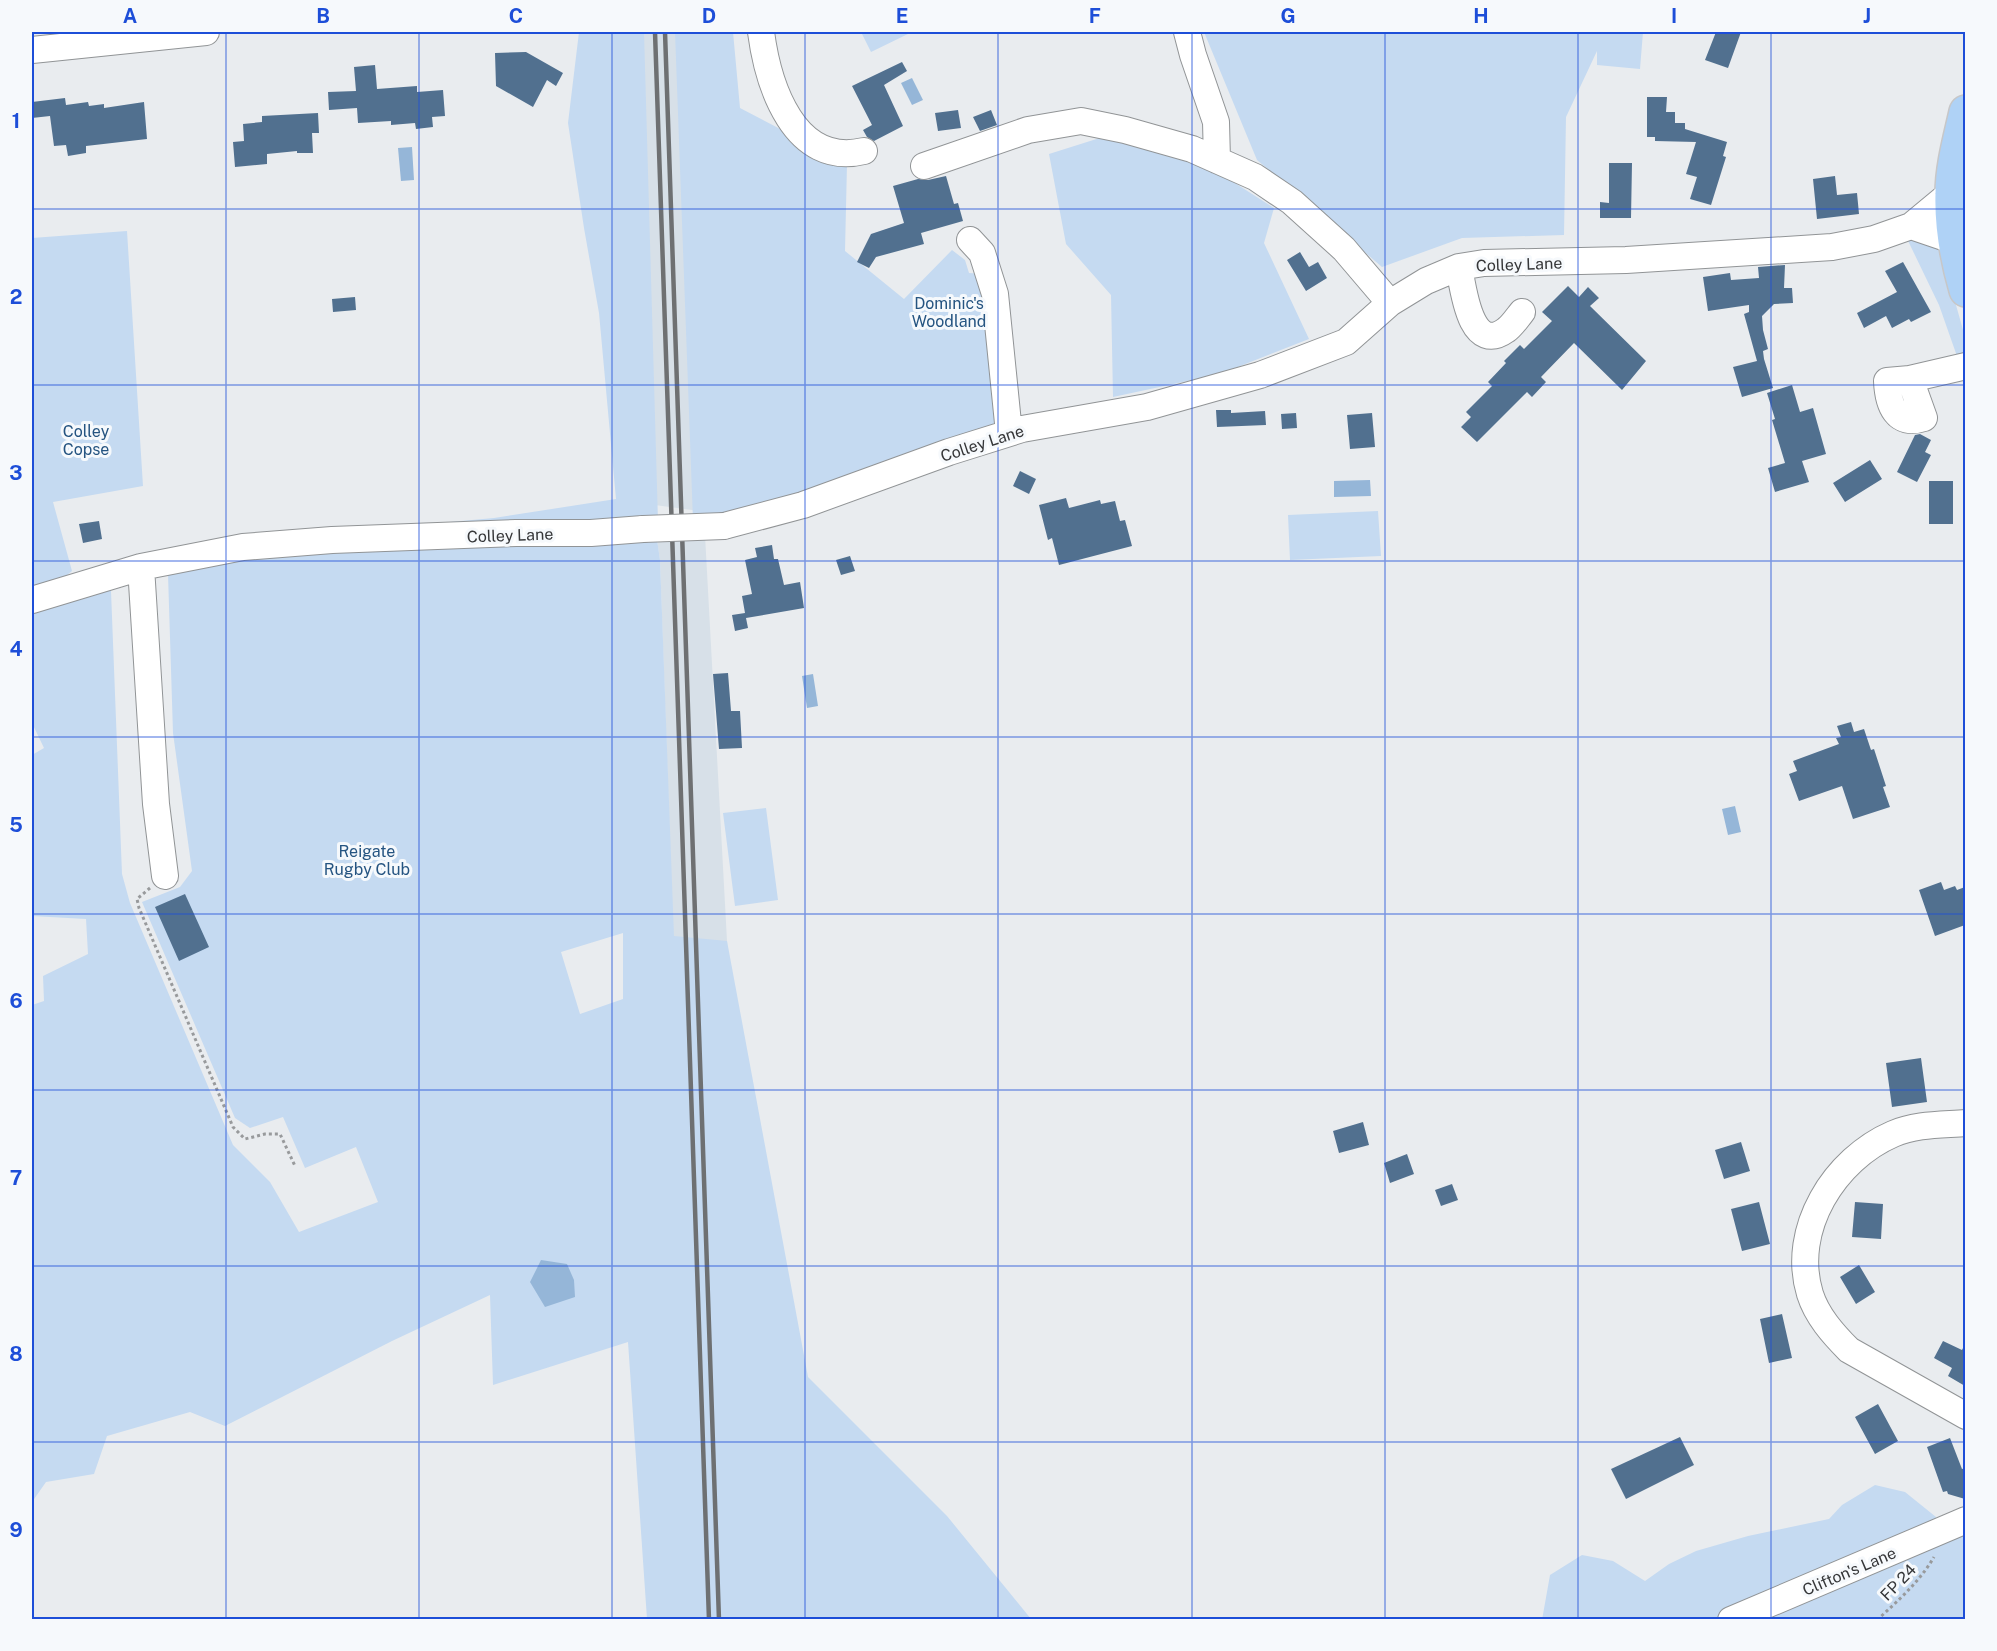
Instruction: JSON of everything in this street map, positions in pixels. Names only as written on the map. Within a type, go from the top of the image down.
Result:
[{"type":"main road","points":[[1965,112],[1955,160],[1952,192],[1955,241],[1965,290]]},
{"type":"street","points":[[32,50],[206,32]]},
{"type":"street","points":[[761,32],[770,78],[791,124],[811,142],[836,153],[852,154],[864,151]]},
{"type":"street","points":[[1187,32],[1216,122],[1217,160]]},
{"type":"street","points":[[924,166],[1028,130],[1081,121],[1125,130],[1192,149],[1255,177],[1292,202],[1344,249],[1390,303]]},
{"type":"street","name":"Colley Lane","points":[[32,600],[141,567],[243,547],[332,540],[516,533],[591,533],[724,526],[803,505],[1022,429],[1147,407],[1260,375],[1346,342],[1390,303],[1426,281],[1459,267],[1484,263],[1626,260],[1832,247],[1874,239],[1911,226],[1952,192]]},
{"type":"street","points":[[1911,226],[1955,241]]},
{"type":"street","points":[[970,240],[982,253],[994,294],[1009,433]]},
{"type":"street","points":[[1459,267],[1467,310],[1477,328],[1491,335],[1506,330],[1522,312]]},
{"type":"street","points":[[1910,379],[1965,366]]},
{"type":"street","points":[[141,567],[156,804],[165,876]]},
{"type":"street","points":[[1965,1123],[1912,1128],[1894,1134],[1861,1152],[1848,1163],[1821,1200],[1806,1245],[1806,1270],[1810,1294],[1822,1318],[1849,1350],[1965,1416]]},
{"type":"street","name":"Clifton's Lane","points":[[1731,1620],[1959,1524]]},
{"type":"path","points":[[165,876],[137,899],[139,908],[233,1127],[245,1139],[265,1134],[280,1134],[295,1166]]},
{"type":"path","name":"FP 24","points":[[1877,1620],[1896,1604],[1927,1568],[1959,1524]]},
{"type":"shaded area","points":[[582,32],[732,32],[707,512],[640,503]]},
{"type":"shaded area","points":[[912,78],[923,100],[912,105],[901,83]]},
{"type":"shaded area","points":[[412,147],[414,180],[401,181],[398,148]]},
{"type":"shaded area","points":[[1370,480],[1371,496],[1334,497],[1334,481]]},
{"type":"shaded area","points":[[705,535],[760,1619],[673,931],[660,560],[657,539]]},
{"type":"shaded area","points":[[813,674],[818,706],[807,708],[802,676]]},
{"type":"shaded area","points":[[1735,806],[1741,832],[1728,835],[1722,809]]},
{"type":"shaded area","points":[[541,1260],[567,1264],[574,1280],[575,1297],[545,1307],[530,1282]]},
{"type":"green space","name":"Reigate Rugby Club","points":[[579,32],[644,32],[657,539],[660,560],[674,936],[727,941],[808,1377],[947,1516],[1031,1619],[647,1619],[628,1342],[493,1385],[490,1295],[392,1341],[225,1426],[190,1412],[107,1436],[94,1474],[46,1482],[32,1502],[32,1005],[44,1001],[43,976],[88,954],[86,919],[32,916],[32,755],[44,748],[32,723],[32,607],[105,583],[111,591],[122,874],[130,903],[233,1145],[270,1182],[299,1232],[378,1202],[356,1147],[305,1168],[283,1117],[250,1128],[235,1118],[142,902],[180,887],[192,871],[173,733],[168,574],[246,558],[406,550],[406,526],[494,518],[616,499],[599,313],[568,123]],"holes":[[[623,933],[623,999],[580,1014],[561,952]]]},
{"type":"green space","name":"Dominic's Woodland","points":[[675,32],[733,32],[740,108],[847,164],[845,251],[904,299],[952,250],[965,260],[969,273],[983,274],[1001,422],[939,447],[754,508],[693,521]]},
{"type":"green space","points":[[861,32],[909,32],[910,33],[871,52]]},
{"type":"green space","points":[[1204,32],[1643,32],[1640,69],[1597,65],[1597,51],[1566,117],[1564,235],[1462,238],[1382,267],[1257,160]]},
{"type":"green space","points":[[1125,130],[1213,169],[1274,208],[1264,243],[1309,339],[1220,374],[1113,397],[1111,295],[1066,244],[1049,154]]},
{"type":"green space","points":[[1897,218],[1938,241],[1965,337],[1965,379],[1939,305]]},
{"type":"green space","name":"Colley Copse","points":[[127,231],[143,486],[53,502],[72,571],[42,596],[32,600],[32,238]]},
{"type":"green space","points":[[1378,511],[1381,556],[1290,560],[1288,515]]},
{"type":"green space","points":[[766,808],[778,900],[735,906],[723,813]]},
{"type":"green space","points":[[1875,1485],[1905,1492],[1936,1517],[1932,1532],[1718,1619],[1542,1620],[1550,1575],[1582,1555],[1613,1561],[1645,1581],[1669,1564],[1696,1551],[1748,1536],[1829,1519],[1842,1505]]},
{"type":"green space","points":[[1959,1530],[1965,1538],[1965,1619],[1742,1620]]},
{"type":"building","points":[[1716,32],[1741,32],[1728,68],[1705,60]]},
{"type":"building","points":[[526,52],[563,73],[556,86],[547,80],[533,107],[496,86],[495,53]]},
{"type":"building","points":[[902,62],[907,71],[884,85],[903,126],[874,141],[867,137],[863,130],[872,125],[852,86]]},
{"type":"building","points":[[375,65],[377,89],[417,86],[417,92],[443,90],[445,116],[432,117],[433,127],[416,129],[415,123],[391,125],[391,121],[358,123],[357,108],[329,110],[328,92],[356,91],[354,67]]},
{"type":"building","points":[[1647,97],[1667,97],[1666,112],[1675,112],[1675,123],[1685,123],[1685,129],[1727,142],[1723,156],[1726,157],[1711,205],[1690,199],[1697,177],[1686,174],[1696,142],[1655,141],[1655,137],[1647,137]]},
{"type":"building","points":[[65,98],[66,105],[88,102],[89,106],[104,104],[104,108],[144,102],[147,139],[86,146],[86,153],[68,156],[66,145],[54,146],[50,116],[32,118],[32,102]]},
{"type":"building","points":[[958,110],[961,128],[938,131],[935,113]]},
{"type":"building","points":[[991,110],[997,125],[980,131],[973,117]]},
{"type":"building","points":[[318,113],[319,133],[312,133],[313,153],[297,153],[297,151],[267,154],[267,164],[235,167],[233,142],[244,141],[243,124],[262,122],[262,116]]},
{"type":"building","points":[[1609,163],[1632,163],[1631,218],[1600,218],[1600,202],[1609,203]]},
{"type":"building","points":[[946,176],[954,204],[958,203],[963,221],[921,233],[924,244],[876,257],[869,268],[857,262],[871,234],[904,223],[893,186],[918,179],[928,180]]},
{"type":"building","points":[[1835,176],[1837,195],[1857,193],[1859,214],[1817,219],[1813,179]]},
{"type":"building","points":[[1300,252],[1309,267],[1318,262],[1327,278],[1306,291],[1287,260]]},
{"type":"building","points":[[1903,262],[1931,312],[1911,322],[1909,319],[1892,328],[1886,316],[1864,328],[1857,313],[1897,292],[1885,271]]},
{"type":"building","points":[[1785,265],[1784,288],[1792,288],[1793,303],[1774,304],[1762,316],[1768,349],[1763,351],[1764,359],[1773,388],[1742,397],[1733,367],[1757,361],[1744,314],[1749,312],[1749,305],[1708,311],[1703,277],[1730,273],[1731,280],[1759,278],[1758,267]]},
{"type":"building","points":[[1568,286],[1579,297],[1588,287],[1599,298],[1590,306],[1646,361],[1622,390],[1574,343],[1541,377],[1546,382],[1532,397],[1527,392],[1477,442],[1461,427],[1471,417],[1466,412],[1492,386],[1488,382],[1506,363],[1504,361],[1520,345],[1524,349],[1552,321],[1542,312]]},
{"type":"building","points":[[355,297],[356,310],[333,312],[332,299]]},
{"type":"building","points":[[1792,385],[1800,412],[1813,408],[1826,454],[1802,461],[1809,482],[1775,492],[1768,468],[1785,463],[1772,420],[1775,419],[1767,393]]},
{"type":"building","points":[[1216,410],[1231,410],[1231,413],[1265,411],[1266,425],[1217,427]]},
{"type":"building","points":[[1296,413],[1297,428],[1282,429],[1281,414]]},
{"type":"building","points":[[1372,413],[1375,447],[1350,449],[1347,415]]},
{"type":"building","points":[[1920,434],[1931,440],[1925,452],[1931,455],[1917,482],[1897,472],[1915,435]]},
{"type":"building","points":[[1870,460],[1882,479],[1845,502],[1833,483]]},
{"type":"building","points":[[1020,471],[1036,479],[1029,494],[1013,486]]},
{"type":"building","points":[[1929,481],[1953,481],[1953,524],[1929,524]]},
{"type":"building","points":[[1066,498],[1069,508],[1100,500],[1101,504],[1115,501],[1120,521],[1125,520],[1132,546],[1059,565],[1052,538],[1048,540],[1039,505]]},
{"type":"building","points":[[99,521],[102,539],[83,543],[79,524]]},
{"type":"building","points":[[772,545],[774,559],[778,559],[784,585],[800,582],[804,608],[746,618],[748,628],[735,631],[732,615],[745,613],[742,596],[752,594],[745,560],[757,557],[755,548]]},
{"type":"building","points":[[850,556],[855,571],[841,575],[836,560]]},
{"type":"building","points":[[728,673],[731,711],[740,711],[742,748],[719,749],[713,674]]},
{"type":"building","points":[[1851,722],[1854,732],[1864,729],[1871,750],[1874,749],[1890,807],[1853,819],[1842,786],[1799,801],[1789,774],[1797,771],[1793,761],[1839,744],[1836,738],[1841,737],[1837,726]]},
{"type":"building","points":[[1941,882],[1944,890],[1955,886],[1957,890],[1965,887],[1965,925],[1935,936],[1919,890]]},
{"type":"building","points":[[185,894],[209,947],[179,961],[155,907]]},
{"type":"building","points":[[1921,1058],[1927,1102],[1892,1107],[1886,1063]]},
{"type":"building","points":[[1363,1122],[1369,1145],[1339,1153],[1333,1131]]},
{"type":"building","points":[[1741,1142],[1750,1171],[1724,1179],[1715,1150]]},
{"type":"building","points":[[1407,1154],[1414,1174],[1390,1183],[1384,1163]]},
{"type":"building","points":[[1452,1184],[1458,1200],[1441,1206],[1435,1190]]},
{"type":"building","points":[[1759,1202],[1770,1244],[1742,1251],[1731,1209]]},
{"type":"building","points":[[1855,1202],[1883,1204],[1881,1239],[1852,1237]]},
{"type":"building","points":[[1859,1265],[1875,1292],[1856,1304],[1840,1277]]},
{"type":"building","points":[[1782,1314],[1792,1358],[1769,1363],[1760,1319]]},
{"type":"building","points":[[1943,1341],[1962,1350],[1965,1344],[1965,1386],[1948,1376],[1952,1368],[1934,1358]]},
{"type":"building","points":[[1878,1404],[1898,1441],[1875,1454],[1855,1417]]},
{"type":"building","points":[[1680,1437],[1694,1465],[1626,1499],[1611,1469]]},
{"type":"building","points":[[1950,1438],[1962,1469],[1965,1468],[1965,1499],[1948,1494],[1947,1491],[1943,1492],[1927,1447]]},
{"type":"railway","points":[[655,32],[709,1620]]},
{"type":"railway","points":[[665,32],[719,1620]]}]
